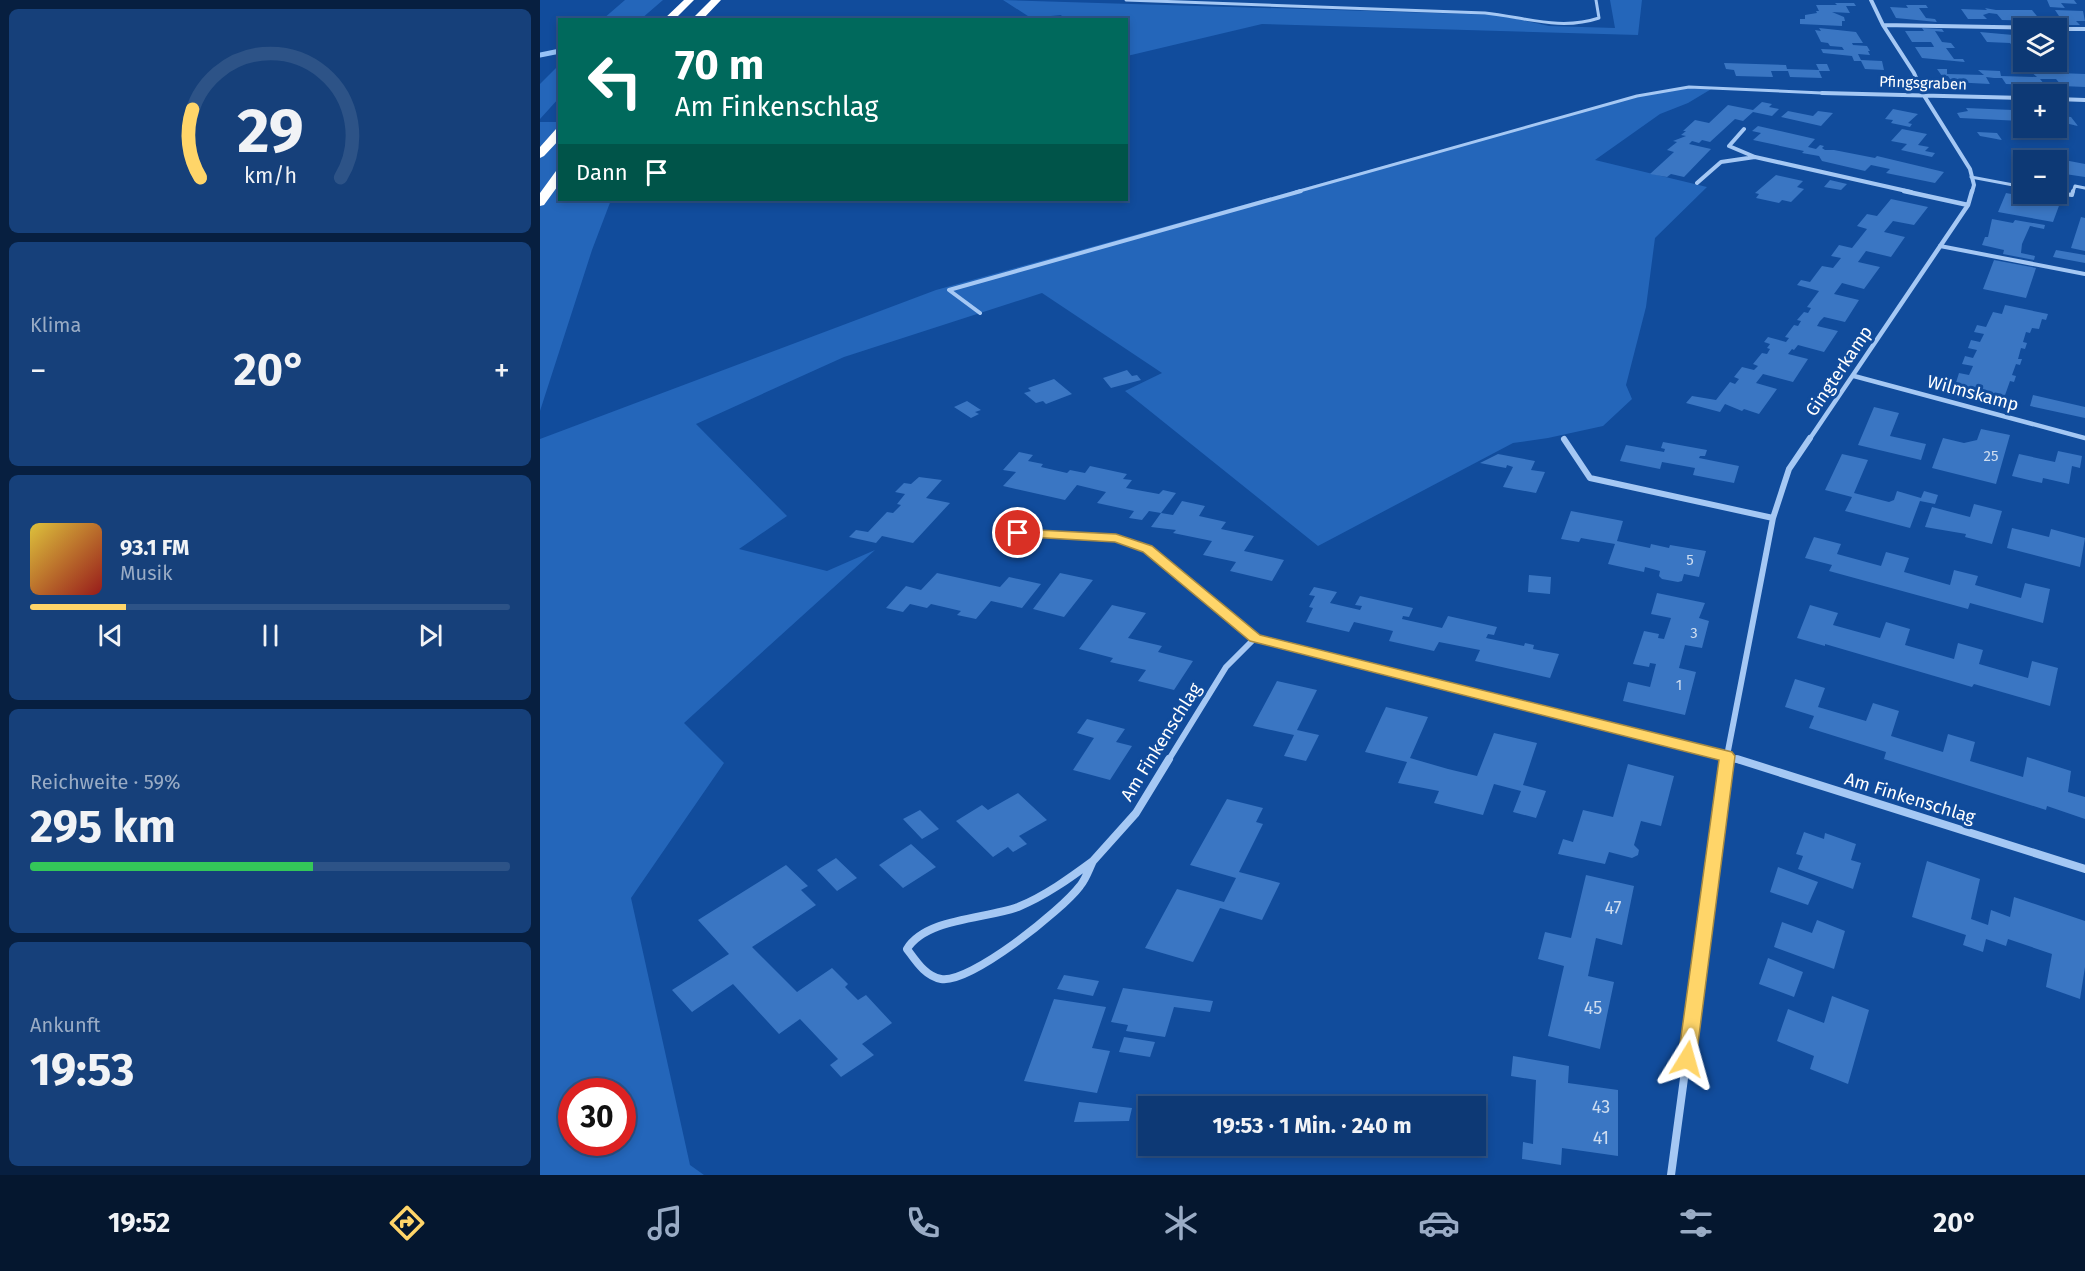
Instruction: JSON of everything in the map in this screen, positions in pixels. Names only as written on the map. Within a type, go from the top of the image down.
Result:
[{"type":"highway","points":[[670,18],[689,0]]},
{"type":"highway","points":[[698,18],[716,0]]},
{"type":"highway","points":[[540,154],[558,133]]},
{"type":"highway","points":[[540,202],[558,177]]},
{"type":"street","points":[[1871,0],[1883,25],[1914,73],[1923,94],[1970,169],[1971,177]]},
{"type":"street","points":[[1883,25],[2013,27]]},
{"type":"street","points":[[2067,28],[2085,29]]},
{"type":"street","name":"Pfingsgraben","points":[[1822,93],[2013,98]]},
{"type":"street","points":[[2067,99],[2085,100]]},
{"type":"street","points":[[1744,129],[1729,146],[1755,157],[1968,205]]},
{"type":"street","points":[[1697,183],[1721,162],[1755,157]]},
{"type":"street","name":"Gingterkamp","points":[[1727,756],[1773,518],[1789,470],[1968,205],[1974,185],[1971,177]]},
{"type":"street","name":"Wilmskamp","points":[[1854,376],[2085,438]]},
{"type":"street","points":[[1564,439],[1590,478],[1773,518]]},
{"type":"street","name":"Am Finkenschlag","points":[[1005,532],[1116,538],[1147,549],[1255,638],[1727,756],[2085,869]]},
{"type":"street","name":"Am Finkenschlag","points":[[1093,861],[1082,884],[1063,904],[973,971],[958,979],[944,982],[930,974],[907,949],[908,942],[930,930],[1001,912],[1025,903],[1062,883],[1093,861],[1136,813],[1226,666],[1255,638]]},
{"type":"street","points":[[1671,1175],[1727,756]]},
{"type":"lane","points":[[1126,0],[1485,13],[1543,23],[1572,25],[1589,23],[1599,18],[1596,0]]},
{"type":"lane","points":[[980,313],[949,290],[1637,96],[1689,87],[1822,93]]},
{"type":"lane","points":[[1971,177],[2013,185]]},
{"type":"lane","points":[[2067,194],[2072,195],[2074,186],[2085,188]]},
{"type":"lane","points":[[1940,246],[2085,274]]},
{"type":"shaded area","points":[[625,0],[663,0],[642,18],[604,18]]},
{"type":"shaded area","points":[[1003,0],[1499,15],[1549,26],[1615,28],[1610,0],[1642,0],[1638,35],[1262,24],[1128,56],[1128,18],[1063,18],[1061,15],[1031,18]]},
{"type":"shaded area","points":[[558,66],[558,99],[540,119],[540,84]]},
{"type":"shaded area","points":[[1689,87],[1713,88],[1688,103],[1660,114],[1595,160],[1707,187],[1655,238],[1646,307],[1626,385],[1632,399],[1603,426],[1513,443],[1318,546],[1125,391],[1162,373],[1042,293],[844,357],[696,424],[787,516],[739,549],[827,571],[875,550],[684,723],[724,763],[631,898],[690,1165],[704,1175],[540,1175],[540,439],[936,290],[1637,96]]},
{"type":"shaded area","points":[[540,122],[558,122],[558,201],[611,201],[592,250],[540,411]]},
{"type":"building","points":[[2047,0],[2074,0],[2077,4],[2061,3],[2065,8],[2050,7]]},
{"type":"building","points":[[1835,3],[1854,3],[1856,6],[1846,6],[1850,13],[1832,12],[1844,17],[1845,21],[1842,21],[1842,26],[1800,24],[1800,19],[1805,19],[1805,15],[1819,11],[1816,5],[1837,5]]},
{"type":"building","points":[[1906,5],[1926,5],[1928,8],[1919,8],[1926,18],[1935,19],[1937,22],[1896,18],[1890,7],[1908,8]]},
{"type":"building","points":[[1985,8],[2032,10],[2039,18],[2002,20],[1997,14],[1989,13],[1983,15],[1987,19],[1968,19],[1961,9],[1987,10]]},
{"type":"building","points":[[2055,10],[2083,11],[2085,21],[2076,21],[2080,25],[2067,25],[2067,18],[2060,18]]},
{"type":"building","points":[[1819,28],[1856,32],[1863,43],[1852,43],[1853,45],[1867,46],[1870,51],[1868,51],[1870,55],[1858,54],[1861,60],[1882,61],[1884,70],[1865,69],[1861,61],[1854,61],[1852,56],[1823,53],[1821,49],[1844,50],[1842,47],[1830,46],[1828,43],[1821,42],[1815,30],[1821,31]]},
{"type":"building","points":[[1922,28],[1942,29],[1944,32],[1935,31],[1942,42],[1951,43],[1955,48],[1946,48],[1954,59],[1963,59],[1965,62],[1922,58],[1915,47],[1934,47],[1933,45],[1931,42],[1912,42],[1905,31],[1924,31]]},
{"type":"building","points":[[1980,32],[2013,35],[2013,47],[2010,43],[1987,42]]},
{"type":"building","points":[[1724,63],[1786,65],[1787,69],[1819,70],[1816,64],[1827,64],[1830,71],[1819,71],[1822,78],[1790,77],[1788,71],[1771,71],[1773,77],[1736,76],[1734,70],[1726,69]]},
{"type":"building","points":[[1937,69],[1947,69],[1947,74],[1984,75],[1978,70],[2000,71],[2001,76],[2037,77],[2031,72],[2085,74],[2085,87],[2067,86],[2067,84],[2060,84],[2056,79],[2040,79],[2044,84],[2006,84],[2002,78],[1986,77],[1990,84],[1952,82],[1948,76],[1942,76]]},
{"type":"building","points":[[1762,102],[1772,104],[1769,107],[1779,109],[1772,116],[1753,112],[1743,121],[1735,119],[1710,142],[1692,141],[1689,144],[1711,149],[1684,177],[1671,174],[1667,177],[1650,174],[1674,152],[1667,150],[1677,142],[1673,141],[1686,136],[1681,135],[1695,120],[1709,123],[1728,105],[1753,110]]},
{"type":"building","points":[[1966,108],[2013,110],[2013,121],[1960,118],[1957,113],[1968,111]]},
{"type":"building","points":[[1893,109],[1918,114],[1908,123],[1912,124],[1910,127],[1891,123],[1893,120],[1885,119]]},
{"type":"building","points":[[1788,111],[1813,116],[1818,111],[1833,113],[1821,126],[1781,117]]},
{"type":"building","points":[[2067,117],[2071,117],[2078,126],[2067,124]]},
{"type":"building","points":[[1758,126],[1815,139],[1808,147],[1816,149],[1820,145],[1824,146],[1822,148],[1825,150],[1875,158],[1877,156],[1944,172],[1935,183],[1886,173],[1890,169],[1871,165],[1865,171],[1822,161],[1819,156],[1802,153],[1804,151],[1753,140],[1761,133],[1752,131]]},
{"type":"building","points":[[1902,129],[1927,134],[1918,145],[1929,147],[1925,151],[1935,153],[1932,157],[1901,150],[1907,144],[1891,141]]},
{"type":"building","points":[[1977,132],[1997,133],[2002,140],[1980,136]]},
{"type":"building","points":[[2067,161],[2085,164],[2085,177],[2067,174]]},
{"type":"building","points":[[1776,175],[1803,181],[1797,187],[1804,189],[1791,202],[1782,200],[1779,203],[1756,198],[1759,194],[1755,193]]},
{"type":"building","points":[[1830,180],[1847,184],[1841,190],[1824,187]]},
{"type":"building","points":[[2006,193],[2013,194],[2013,204],[2060,204],[2053,222],[1998,212]]},
{"type":"building","points":[[1891,199],[1928,207],[1914,225],[1893,221],[1884,232],[1905,237],[1891,257],[1866,251],[1858,262],[1880,267],[1864,289],[1842,283],[1834,294],[1859,300],[1845,322],[1824,317],[1820,321],[1817,326],[1838,331],[1824,352],[1798,345],[1794,350],[1792,349],[1788,354],[1808,359],[1793,382],[1763,374],[1756,383],[1777,389],[1759,414],[1744,409],[1742,411],[1725,404],[1720,412],[1686,403],[1692,396],[1716,400],[1730,382],[1735,384],[1739,379],[1734,377],[1742,367],[1754,370],[1758,366],[1753,364],[1762,353],[1767,354],[1770,349],[1767,348],[1770,344],[1764,342],[1768,337],[1786,342],[1789,338],[1785,337],[1794,325],[1798,326],[1801,321],[1797,320],[1804,312],[1808,313],[1811,308],[1807,307],[1819,291],[1797,285],[1801,280],[1810,282],[1822,266],[1833,268],[1841,258],[1831,256],[1839,245],[1852,248],[1867,229],[1857,226],[1867,214],[1877,216]]},
{"type":"building","points":[[2081,217],[2085,218],[2085,251],[2071,248]]},
{"type":"building","points":[[1992,219],[2045,225],[2044,229],[2030,226],[2022,244],[2021,253],[2035,256],[2034,260],[2003,254],[2004,250],[1982,245],[1985,237],[1988,237]]},
{"type":"building","points":[[2056,250],[2085,255],[2085,263],[2053,257]]},
{"type":"building","points":[[1994,260],[2036,268],[2026,298],[1983,289]]},
{"type":"building","points":[[2005,305],[2048,314],[2046,320],[2042,319],[2039,329],[2032,328],[2030,333],[2026,332],[2023,342],[2027,343],[2025,349],[2021,348],[2018,359],[2022,359],[2020,365],[2016,364],[2012,375],[2016,376],[2014,382],[2010,381],[2004,398],[1979,392],[1976,398],[1953,392],[1959,373],[1969,375],[1973,366],[1962,364],[1965,356],[1973,358],[1977,350],[1968,348],[1971,340],[1980,342],[1984,334],[1974,332],[1977,325],[1986,327],[1993,312],[2002,314]]},
{"type":"building","points":[[1127,370],[1132,376],[1137,375],[1141,380],[1111,388],[1103,378]]},
{"type":"building","points":[[1054,379],[1072,394],[1046,404],[1043,401],[1036,403],[1024,393],[1031,391],[1028,388]]},
{"type":"building","points":[[2033,395],[2085,407],[2085,418],[2030,406]]},
{"type":"building","points":[[967,401],[981,410],[975,412],[979,414],[971,418],[954,407]]},
{"type":"building","points":[[1874,407],[1899,413],[1890,436],[1926,444],[1921,460],[1858,445]]},
{"type":"building","points":[[1981,429],[2010,435],[1996,484],[1932,468],[1943,438],[1964,443],[1977,440]]},
{"type":"building","points":[[1663,442],[1707,450],[1705,456],[1699,458],[1739,466],[1734,483],[1693,475],[1695,468],[1662,462],[1660,469],[1620,461],[1626,445],[1664,452],[1665,449],[1661,448]]},
{"type":"building","points":[[2058,451],[2082,456],[2080,468],[2072,466],[2069,484],[2043,478],[2042,483],[2012,476],[2019,454],[2055,462]]},
{"type":"building","points":[[1019,452],[1033,455],[1028,461],[1043,464],[1041,467],[1067,473],[1070,470],[1085,473],[1090,466],[1127,474],[1123,479],[1132,480],[1126,488],[1159,494],[1163,490],[1176,493],[1161,513],[1149,511],[1142,520],[1129,518],[1134,511],[1097,503],[1106,492],[1077,485],[1065,500],[1003,486],[1016,472],[1003,470]]},
{"type":"building","points":[[1498,454],[1535,461],[1531,470],[1545,472],[1536,493],[1503,487],[1513,467],[1507,465],[1506,468],[1480,463]]},
{"type":"building","points":[[1842,454],[1868,460],[1854,493],[1889,502],[1894,500],[1897,491],[1921,498],[1924,491],[1938,495],[1935,504],[1920,501],[1910,528],[1845,511],[1852,497],[1825,490]]},
{"type":"building","points":[[919,477],[942,480],[926,498],[950,503],[913,543],[882,536],[876,543],[849,537],[856,530],[868,532],[887,512],[893,513],[901,505],[897,504],[905,494],[895,492],[904,483],[911,484]]},
{"type":"building","points":[[1182,501],[1205,506],[1199,516],[1226,522],[1221,529],[1254,536],[1244,551],[1284,560],[1272,581],[1230,571],[1236,562],[1203,555],[1212,541],[1173,533],[1176,530],[1151,527],[1161,513],[1173,515]]},
{"type":"building","points":[[1974,504],[2002,511],[1992,544],[1965,537],[1966,534],[1925,527],[1932,507],[1970,517]]},
{"type":"building","points":[[1571,511],[1623,521],[1617,541],[1650,548],[1651,544],[1669,548],[1670,545],[1706,551],[1699,577],[1684,574],[1682,581],[1678,582],[1662,579],[1659,576],[1660,571],[1645,567],[1644,572],[1608,564],[1615,544],[1581,538],[1579,542],[1561,539]]},
{"type":"building","points":[[2012,528],[2049,537],[2051,529],[2085,538],[2080,567],[2007,548]]},
{"type":"building","points":[[1814,537],[1841,544],[1837,554],[1881,566],[1886,552],[1909,558],[1904,572],[1950,585],[1954,570],[1978,576],[1975,585],[2021,598],[2025,583],[2050,589],[2043,623],[1970,603],[1968,609],[1829,571],[1832,565],[1805,558]]},
{"type":"building","points":[[937,573],[1000,587],[1009,577],[1041,584],[1022,608],[991,601],[976,619],[957,615],[961,611],[931,604],[927,608],[910,604],[903,612],[886,608],[906,586],[921,590]]},
{"type":"building","points":[[1060,573],[1093,580],[1064,617],[1033,609]]},
{"type":"building","points":[[1529,575],[1551,577],[1550,594],[1528,592]]},
{"type":"building","points":[[1314,587],[1337,592],[1330,603],[1360,610],[1362,606],[1355,605],[1360,596],[1413,608],[1409,617],[1403,616],[1402,619],[1442,628],[1448,616],[1497,627],[1494,635],[1488,634],[1486,638],[1524,646],[1525,643],[1534,645],[1533,649],[1559,654],[1550,678],[1475,661],[1480,650],[1439,642],[1434,651],[1389,641],[1393,631],[1354,622],[1349,632],[1306,622],[1313,608],[1309,607],[1315,596],[1309,595]]},
{"type":"building","points":[[1657,593],[1705,603],[1699,618],[1709,621],[1702,648],[1685,645],[1679,668],[1696,672],[1685,715],[1623,701],[1628,682],[1650,687],[1656,664],[1650,663],[1649,667],[1633,664],[1644,631],[1659,634],[1658,638],[1664,639],[1671,618],[1651,614]]},
{"type":"building","points":[[1112,605],[1146,613],[1128,638],[1162,646],[1158,652],[1193,661],[1174,690],[1138,681],[1146,670],[1110,662],[1113,658],[1079,649]]},
{"type":"building","points":[[1810,605],[1838,613],[1833,625],[1880,638],[1886,622],[1910,629],[1905,645],[1954,659],[1958,643],[1983,650],[1979,664],[2028,678],[2032,661],[2058,668],[2050,706],[1974,684],[1972,687],[1797,638]]},
{"type":"building","points":[[1795,679],[1825,688],[1818,707],[1866,721],[1873,703],[1899,711],[1891,736],[1943,752],[1948,734],[1975,742],[1970,761],[2023,777],[2027,757],[2071,771],[2068,792],[2085,797],[2085,819],[2047,806],[2046,810],[1884,759],[1886,752],[1809,728],[1814,716],[1785,707]]},
{"type":"building","points":[[1277,681],[1317,690],[1297,730],[1319,735],[1306,761],[1284,756],[1294,735],[1253,726]]},
{"type":"building","points":[[1386,707],[1428,717],[1410,758],[1477,776],[1494,733],[1537,743],[1523,785],[1546,791],[1536,818],[1513,812],[1521,791],[1494,784],[1483,815],[1434,803],[1439,791],[1398,783],[1407,762],[1365,752]]},
{"type":"building","points":[[1087,719],[1125,729],[1116,742],[1132,746],[1110,780],[1073,770],[1094,738],[1077,733]]},
{"type":"building","points":[[1628,764],[1674,776],[1661,826],[1641,821],[1634,845],[1639,850],[1638,855],[1632,858],[1609,852],[1605,864],[1558,854],[1563,839],[1573,842],[1583,810],[1613,817]]},
{"type":"building","points":[[1018,793],[1047,820],[1019,836],[1027,844],[1013,852],[1008,847],[993,857],[956,821],[982,805],[988,810]]},
{"type":"building","points":[[1227,799],[1263,808],[1256,822],[1263,824],[1239,872],[1280,883],[1262,920],[1220,908],[1193,962],[1145,948],[1177,889],[1224,902],[1236,878],[1190,865]]},
{"type":"building","points":[[920,810],[939,829],[922,839],[903,819]]},
{"type":"building","points":[[1804,832],[1824,839],[1825,833],[1856,844],[1851,860],[1861,863],[1853,889],[1798,869],[1803,856],[1796,854]]},
{"type":"building","points":[[911,844],[936,867],[903,888],[879,865]]},
{"type":"building","points":[[836,858],[857,878],[837,891],[817,870]]},
{"type":"building","points":[[1927,861],[1980,879],[1971,919],[1988,925],[1991,910],[2010,917],[2014,897],[2085,921],[2085,967],[2080,999],[2046,987],[2052,954],[2008,939],[2006,946],[1986,939],[1983,952],[1963,945],[1966,935],[1912,917]]},
{"type":"building","points":[[786,865],[808,886],[801,890],[816,905],[752,947],[797,992],[832,968],[848,984],[845,987],[858,1000],[866,995],[892,1023],[862,1044],[874,1055],[841,1077],[830,1065],[838,1059],[800,1019],[779,1034],[733,984],[692,1012],[672,990],[729,954],[698,920]]},
{"type":"building","points":[[1778,867],[1818,882],[1808,905],[1770,892]]},
{"type":"building","points":[[1586,875],[1634,886],[1622,945],[1596,938],[1588,976],[1614,982],[1600,1049],[1548,1036],[1564,966],[1538,959],[1545,932],[1571,938]]},
{"type":"building","points":[[1817,920],[1845,931],[1834,969],[1774,947],[1782,922],[1812,933]]},
{"type":"building","points":[[1768,958],[1803,972],[1794,997],[1759,984]]},
{"type":"building","points":[[1064,975],[1099,981],[1093,996],[1057,989]]},
{"type":"building","points":[[1123,988],[1213,1001],[1210,1012],[1174,1007],[1165,1037],[1126,1031],[1128,1025],[1111,1022]]},
{"type":"building","points":[[1832,996],[1869,1010],[1848,1084],[1810,1069],[1814,1056],[1777,1041],[1788,1009],[1824,1023]]},
{"type":"building","points":[[1054,999],[1106,1007],[1092,1048],[1110,1051],[1097,1093],[1024,1081]]},
{"type":"building","points":[[1124,1037],[1155,1042],[1150,1057],[1119,1052]]},
{"type":"building","points":[[1513,1056],[1569,1066],[1568,1083],[1618,1090],[1618,1156],[1562,1148],[1561,1165],[1522,1159],[1523,1142],[1533,1144],[1536,1080],[1511,1076]]},
{"type":"building","points":[[1079,1102],[1132,1108],[1129,1121],[1074,1122]]},
{"type":"waterway","points":[[540,55],[558,51]]},
{"type":"route","points":[[1018,533],[1116,538],[1147,549],[1255,638],[1727,756],[1687,1059]]}]
